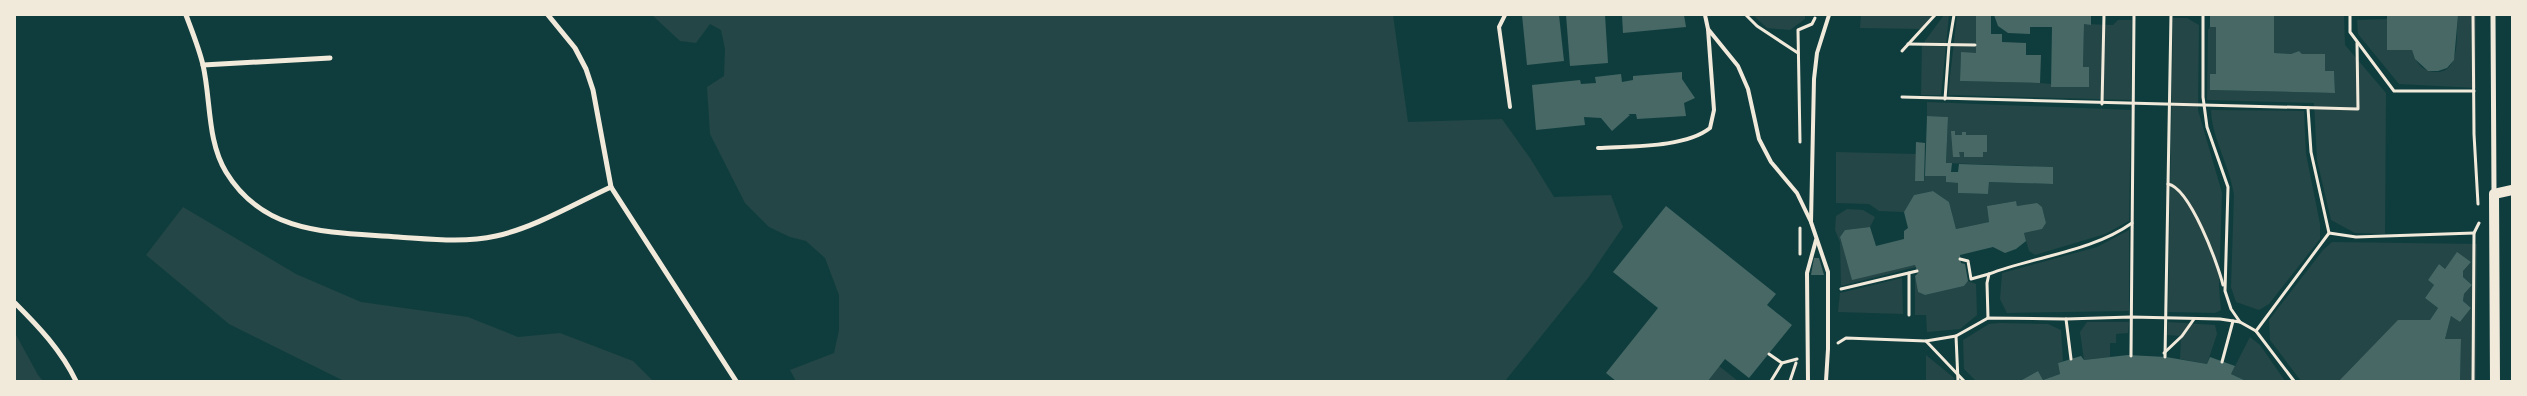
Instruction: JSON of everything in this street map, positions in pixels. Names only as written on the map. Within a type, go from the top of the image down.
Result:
[{"type":"main road","points":[[2495,381],[2494,194],[2512,190]]},
{"type":"street","points":[[186,15],[203,65],[216,148],[225,170],[236,187],[254,206],[298,227],[320,232],[445,240],[496,237],[521,228],[611,187]]},
{"type":"street","points":[[548,15],[575,48],[594,90],[611,187],[736,381]]},
{"type":"street","points":[[2493,15],[2494,194]]},
{"type":"street","points":[[203,65],[330,58]]},
{"type":"street","points":[[15,303],[45,333],[67,362],[76,381]]},
{"type":"lane","points":[[1505,15],[1499,27],[1510,107]]},
{"type":"lane","points":[[1598,148],[1683,140],[1700,136],[1710,128],[1714,110],[1708,28],[1705,15]]},
{"type":"lane","points":[[1811,222],[1814,79],[1818,53],[1829,15]]},
{"type":"lane","points":[[1708,28],[1738,66],[1748,89],[1759,139],[1771,162],[1797,193],[1811,222],[1828,272],[1826,381]]},
{"type":"lane","points":[[1808,381],[1806,356],[1807,273],[1816,240]]},
{"type":"path","points":[[1746,15],[1757,26],[1798,53]]},
{"type":"path","points":[[1902,51],[1935,15]]},
{"type":"path","points":[[1945,98],[1949,45],[1954,15]]},
{"type":"path","points":[[2102,104],[2104,15]]},
{"type":"path","points":[[2130,356],[2134,15]]},
{"type":"path","points":[[2171,15],[2164,355],[2182,336],[2194,318]]},
{"type":"path","points":[[2203,15],[2206,127],[2228,187],[2225,291]]},
{"type":"path","points":[[2350,15],[2350,32],[2394,91],[2474,92]]},
{"type":"path","points":[[2473,15],[2474,134],[2478,212]]},
{"type":"path","points":[[1902,97],[2170,106],[2358,109],[2357,43]]},
{"type":"path","points":[[1908,44],[1975,45]]},
{"type":"path","points":[[2256,331],[2329,233],[2311,152],[2308,107]]},
{"type":"path","points":[[2474,134],[2480,134]]},
{"type":"path","points":[[2168,184],[2175,185],[2190,208],[2212,253],[2231,310],[2240,322]]},
{"type":"path","points":[[2473,381],[2474,233],[2479,222]]},
{"type":"path","points":[[1960,259],[1968,261],[1971,279],[2090,244],[2120,231],[2132,223]]},
{"type":"path","points":[[2329,233],[2356,237],[2474,233]]},
{"type":"path","points":[[1841,289],[1917,271]]},
{"type":"path","points":[[1909,273],[1909,315]]},
{"type":"path","points":[[1988,318],[1987,283],[1989,274]]},
{"type":"path","points":[[1828,348],[1846,338],[1926,341],[1956,336],[1988,318],[2194,318],[2240,322],[2256,331],[2294,381]]},
{"type":"path","points":[[2066,319],[2071,359]]},
{"type":"path","points":[[2222,362],[2233,321]]},
{"type":"path","points":[[1956,336],[1958,381]]},
{"type":"path","points":[[1926,341],[1964,381]]},
{"type":"path","points":[[1769,354],[1782,364]]},
{"type":"path","points":[[1771,381],[1782,364],[1806,356]]},
{"type":"shaded area","points":[[652,15],[1393,15],[1408,122],[1502,119],[1530,158],[1554,197],[1611,195],[1623,227],[1588,278],[1505,381],[796,381],[790,370],[834,353],[839,330],[839,295],[825,258],[806,241],[790,237],[769,227],[745,203],[710,134],[707,87],[724,76],[725,49],[721,30],[710,24],[696,43],[680,41]]},
{"type":"shaded area","points":[[1753,15],[1805,15],[1805,19],[1790,30],[1767,28]]},
{"type":"shaded area","points":[[1861,15],[1934,15],[1922,29],[1860,28]]},
{"type":"shaded area","points":[[1944,15],[1949,15],[1941,95],[1921,95],[1922,45]]},
{"type":"shaded area","points":[[1957,15],[1976,15],[1976,53],[1961,53],[1960,81],[2040,83],[2051,84],[2052,87],[2089,87],[2089,68],[2083,67],[2084,24],[2113,25],[2118,20],[2132,20],[2131,100],[1948,95]]},
{"type":"shaded area","points":[[2274,15],[2344,15],[2345,45],[2386,93],[2385,234],[2355,233],[2331,220],[2317,160],[2314,103],[2207,100],[2208,30],[2210,27],[2216,27],[2216,74],[2210,75],[2210,90],[2335,93],[2334,71],[2325,71],[2324,54],[2302,54],[2299,51],[2291,54],[2274,53]]},
{"type":"shaded area","points":[[2458,15],[2476,15],[2476,88],[2399,84],[2358,34],[2357,20],[2387,19],[2387,50],[2412,50],[2416,60],[2423,68],[2429,71],[2440,72],[2448,68],[2456,52]]},
{"type":"shaded area","points":[[2173,18],[2187,18],[2199,25],[2198,110],[2222,193],[2219,287],[2221,310],[2215,313],[2168,312]]},
{"type":"shaded area","points":[[1927,102],[2131,110],[2129,221],[2105,234],[2035,255],[2029,251],[2024,233],[2041,229],[2046,223],[2042,207],[2037,204],[2017,206],[2016,201],[1987,206],[1989,222],[1956,229],[1949,202],[1933,191],[1914,195],[1904,212],[1879,211],[1869,204],[1836,203],[1836,152],[1916,154],[1924,181],[1925,176],[1946,176],[1946,182],[1958,183],[1958,193],[1988,194],[1989,182],[2053,184],[2053,167],[1946,163],[1948,117],[1927,116]]},
{"type":"shaded area","points":[[2211,110],[2304,111],[2306,154],[2320,224],[2320,239],[2269,304],[2259,310],[2236,302],[2231,287],[2234,195],[2214,131]]},
{"type":"shaded area","points":[[183,207],[296,274],[361,302],[468,317],[518,337],[560,333],[633,361],[653,381],[344,381],[229,324],[146,255]]},
{"type":"shaded area","points":[[1847,209],[1863,210],[1875,217],[1870,227],[1845,230],[1840,237],[1852,279],[1915,265],[1916,267],[1841,286],[1840,242],[1835,230],[1836,216]]},
{"type":"shaded area","points":[[2129,230],[2129,311],[2007,313],[2000,299],[2002,273],[2097,247]]},
{"type":"shaded area","points":[[2332,242],[2477,244],[2476,381],[2460,381],[2461,339],[2445,339],[2451,316],[2460,322],[2471,308],[2463,301],[2464,294],[2472,285],[2463,277],[2463,271],[2471,262],[2457,253],[2445,269],[2439,264],[2428,280],[2434,285],[2425,298],[2438,308],[2430,320],[2339,381],[2301,381],[2270,340],[2269,320],[2323,250]]},
{"type":"shaded area","points":[[1915,276],[1918,292],[1925,295],[1964,286],[1968,281],[1976,284],[1977,315],[1960,329],[1927,332],[1926,315],[1915,315]]},
{"type":"shaded area","points":[[1902,278],[1903,314],[1838,312],[1840,293]]},
{"type":"shaded area","points":[[2087,322],[2129,322],[2128,333],[2116,334],[2116,343],[2110,343],[2110,357],[2084,360],[2080,332]]},
{"type":"shaded area","points":[[2168,322],[2215,325],[2217,334],[2207,364],[2180,359],[2181,336],[2167,335]]},
{"type":"shaded area","points":[[1989,324],[2048,324],[2061,330],[2063,361],[2058,363],[2060,374],[2043,380],[2038,371],[2020,381],[1976,381],[1964,369],[1963,340]]},
{"type":"shaded area","points":[[15,333],[38,375],[43,381],[15,381]]},
{"type":"shaded area","points":[[2250,337],[2260,345],[2285,381],[2246,381],[2231,374]]},
{"type":"shaded area","points":[[1926,355],[1954,378],[1954,381],[1926,381]]},
{"type":"shaded area","points":[[1719,366],[1738,381],[1708,381]]},
{"type":"building","points":[[1522,15],[1559,15],[1564,61],[1527,65]]},
{"type":"building","points":[[1566,15],[1605,15],[1608,63],[1570,66]]},
{"type":"building","points":[[1622,15],[1684,15],[1686,27],[1623,33]]},
{"type":"building","points":[[1976,15],[1991,15],[1991,34],[2002,34],[2002,42],[2026,43],[2026,55],[2041,55],[2040,83],[1960,81],[1961,52],[1976,53]]},
{"type":"building","points":[[1994,15],[2091,15],[2091,25],[2084,24],[2083,67],[2089,67],[2089,87],[2051,87],[2052,27],[2030,27],[2030,34],[2008,33],[1998,26]]},
{"type":"building","points":[[2210,15],[2274,15],[2274,53],[2291,54],[2299,51],[2302,54],[2325,54],[2325,71],[2334,71],[2335,93],[2210,90],[2210,74],[2216,74],[2216,27],[2210,27]]},
{"type":"building","points":[[2387,15],[2458,15],[2454,60],[2447,68],[2438,71],[2428,71],[2415,59],[2412,50],[2387,50]]},
{"type":"building","points":[[1682,72],[1682,79],[1695,98],[1684,103],[1686,116],[1637,119],[1636,114],[1628,114],[1630,115],[1612,131],[1601,118],[1584,117],[1585,125],[1536,130],[1532,85],[1580,80],[1581,84],[1596,83],[1595,77],[1621,74],[1622,82],[1633,80],[1633,76]]},
{"type":"building","points":[[1927,116],[1948,117],[1946,163],[1952,163],[1951,172],[1958,172],[1959,164],[2053,167],[2053,184],[1989,182],[1988,194],[1958,193],[1958,183],[1946,182],[1946,176],[1925,176]]},
{"type":"building","points":[[1951,131],[1955,131],[1955,135],[1962,135],[1962,132],[1966,132],[1966,135],[1987,135],[1987,152],[1983,152],[1983,157],[1964,157],[1964,152],[1959,152],[1960,157],[1953,157]]},
{"type":"building","points":[[1916,142],[1925,143],[1924,181],[1915,181]]},
{"type":"building","points":[[1933,191],[1949,202],[1956,229],[1989,222],[1987,206],[2016,201],[2017,206],[2037,203],[2042,207],[2046,223],[2042,229],[2024,233],[2026,241],[2016,249],[2005,253],[1993,247],[1960,255],[1961,263],[1965,264],[1968,281],[1964,286],[1925,295],[1918,292],[1915,276],[1918,273],[1915,265],[1852,280],[1840,237],[1845,230],[1870,227],[1876,246],[1904,239],[1904,231],[1908,228],[1904,212],[1914,195]]},
{"type":"building","points":[[1666,206],[1776,294],[1767,305],[1792,325],[1749,378],[1725,359],[1708,381],[1616,381],[1606,373],[1658,308],[1613,272]]},
{"type":"building","points":[[2457,252],[2471,262],[2463,271],[2463,277],[2472,285],[2464,294],[2463,301],[2471,308],[2460,322],[2451,316],[2445,339],[2461,339],[2460,381],[2339,381],[2398,320],[2430,320],[2438,308],[2425,298],[2434,285],[2428,280],[2439,264],[2445,269]]},
{"type":"building","points":[[1814,258],[1819,258],[1824,275],[1811,275]]},
{"type":"building","points":[[2128,355],[2166,357],[2207,364],[2210,357],[2235,366],[2231,374],[2246,381],[2020,381],[2038,371],[2043,380],[2060,374],[2058,363],[2081,356],[2084,360]]}]
